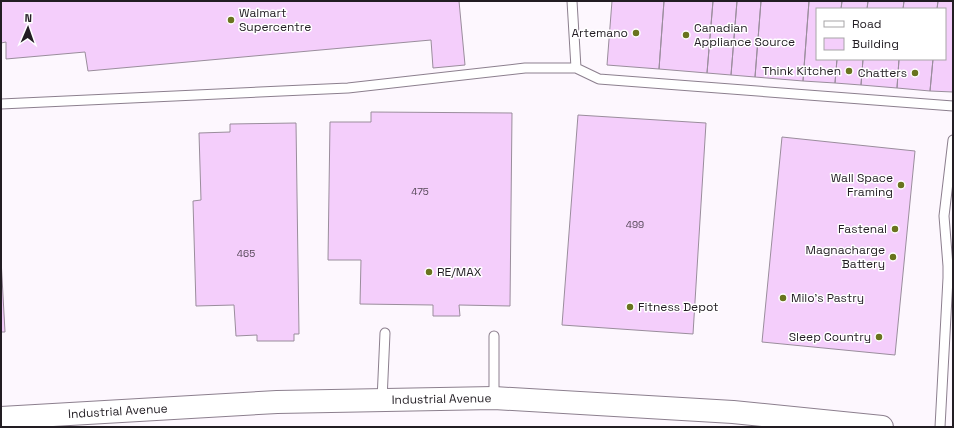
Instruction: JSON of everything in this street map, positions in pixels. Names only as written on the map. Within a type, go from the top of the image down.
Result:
[{"type":"main road","name":"Industrial Avenue","points":[[1,418],[277,402],[494,398],[733,412],[882,427]]},
{"type":"lane","points":[[572,1],[576,68]]},
{"type":"lane","points":[[1,104],[348,88],[525,68],[576,68],[599,79],[953,106]]},
{"type":"lane","points":[[940,427],[950,265],[944,216],[953,140]]},
{"type":"lane","points":[[382,400],[385,334]]},
{"type":"lane","points":[[494,336],[494,398]]},
{"type":"building","name":"Walmart Supercentre","points":[[1,1],[459,1],[465,65],[433,68],[431,40],[88,71],[85,52],[6,59],[6,42],[1,43]]},
{"type":"building","name":"Artemano","points":[[612,1],[664,1],[659,69],[607,65]]},
{"type":"building","name":"Canadian Appliance Source","points":[[664,1],[713,1],[707,73],[659,69]]},
{"type":"building","points":[[713,1],[737,1],[731,75],[707,73]]},
{"type":"building","points":[[737,1],[761,1],[755,77],[731,75]]},
{"type":"building","points":[[761,1],[809,1],[803,81],[755,77]]},
{"type":"building","points":[[809,1],[842,1],[841,8],[816,8],[816,60],[837,60],[835,83],[803,81]]},
{"type":"building","points":[[842,1],[868,1],[867,8],[841,8]]},
{"type":"building","points":[[868,1],[904,1],[903,8],[867,8]]},
{"type":"building","points":[[904,1],[938,1],[937,8],[903,8]]},
{"type":"building","points":[[938,1],[953,1],[953,92],[930,91],[933,60],[946,60],[946,8],[937,8]]},
{"type":"building","name":"Think Kitchen","points":[[837,60],[863,60],[861,85],[835,83]]},
{"type":"building","points":[[863,60],[899,60],[897,88],[861,85]]},
{"type":"building","name":"Chatters","points":[[899,60],[933,60],[930,91],[897,88]]},
{"type":"building","points":[[371,112],[512,113],[510,306],[459,305],[460,316],[433,316],[433,305],[360,304],[361,260],[328,260],[330,122],[371,122]]},
{"type":"building","points":[[578,115],[706,123],[693,334],[562,325]]},
{"type":"building","points":[[296,123],[299,334],[294,334],[294,341],[257,341],[257,335],[236,336],[234,305],[196,306],[193,201],[201,200],[199,133],[230,132],[230,124]]},
{"type":"building","points":[[782,137],[915,151],[895,355],[762,342]]},
{"type":"building","points":[[1,259],[5,332],[1,332]]},
{"type":"place","name":"Walmart Supercentre","points":[[231,20]]},
{"type":"place","name":"Artemano","points":[[636,33]]},
{"type":"place","name":"Canadian Appliance Source","points":[[686,35]]},
{"type":"place","name":"Think Kitchen","points":[[849,71]]},
{"type":"place","name":"Chatters","points":[[915,73]]},
{"type":"place","name":"Wall Space Framing","points":[[901,185]]},
{"type":"place","name":"Fastenal","points":[[895,229]]},
{"type":"place","name":"Magnacharge Battery","points":[[893,257]]},
{"type":"place","name":"RE/MAX","points":[[429,272]]},
{"type":"place","name":"Milo's Pastry","points":[[783,298]]},
{"type":"place","name":"Fitness Depot","points":[[630,307]]},
{"type":"place","name":"Sleep Country","points":[[879,337]]}]
